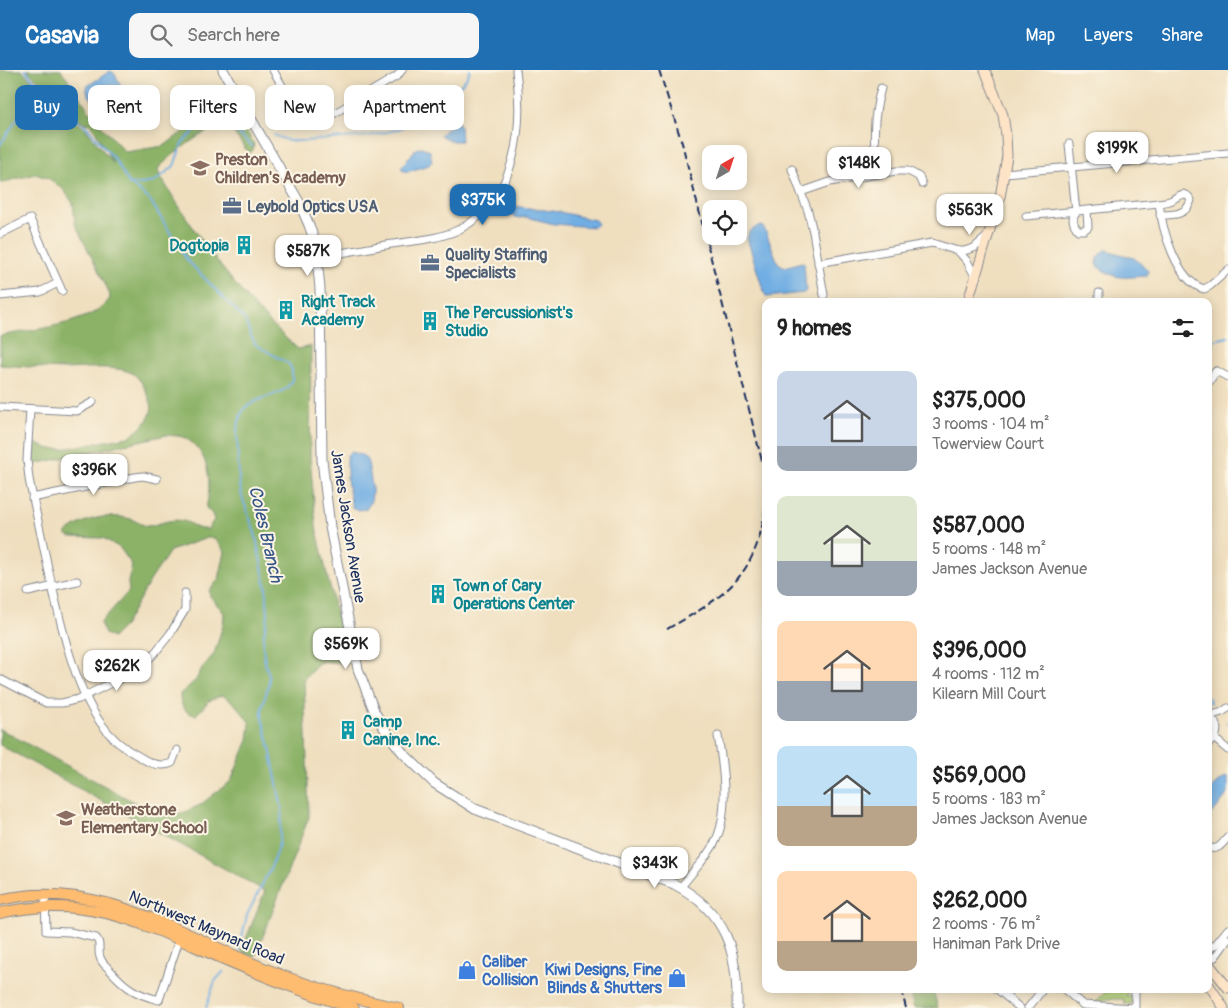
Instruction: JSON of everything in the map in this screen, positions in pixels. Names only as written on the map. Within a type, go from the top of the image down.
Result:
[{"type":"main road","points":[[969,298],[993,224],[1005,173],[1006,135],[1003,115],[985,70]]},
{"type":"main road","name":"Northwest Maynard Road","points":[[0,900],[45,894],[89,898],[117,905],[272,972],[344,996],[399,1008]]},
{"type":"main road","name":"Northwest Maynard Road","points":[[0,913],[45,906],[105,911],[144,924],[277,982],[354,1008]]},
{"type":"main road","points":[[1212,968],[1228,988]]},
{"type":"main road","points":[[1212,990],[1222,1006]]},
{"type":"street","name":"James Jackson Avenue","points":[[223,70],[304,214],[313,235],[318,256],[322,460],[330,527],[354,653],[366,694],[375,713],[394,742],[420,772],[475,810],[681,887],[708,908],[725,932],[731,945],[737,984],[737,1008]]},
{"type":"street","points":[[273,70],[299,115],[304,119],[312,121],[319,121],[328,117],[397,76],[402,70]]},
{"type":"street","points":[[318,256],[440,236],[461,228],[486,210],[504,185],[511,170],[518,116],[516,70]]},
{"type":"street","points":[[879,174],[874,137],[875,117],[881,88]]},
{"type":"street","points":[[1069,144],[1076,212],[1072,217],[1074,225],[1078,230],[1084,230],[1088,227],[1087,211]]},
{"type":"street","points":[[1005,173],[1228,153]]},
{"type":"street","points":[[792,169],[813,232],[824,295]]},
{"type":"street","points":[[801,192],[830,182],[908,171],[918,177],[922,184]]},
{"type":"street","points":[[1026,216],[1159,203],[1172,200],[1179,195],[1189,195],[1190,205],[1184,212],[1160,215]]},
{"type":"street","points":[[1159,203],[1166,239],[1174,257],[1182,271],[1198,288],[1204,289],[1210,286],[1228,270]]},
{"type":"street","points":[[0,234],[30,218],[62,291]]},
{"type":"street","points":[[818,263],[932,243],[958,251],[974,248],[988,236]]},
{"type":"street","points":[[958,251],[967,261],[976,278]]},
{"type":"street","points":[[0,296],[40,292],[58,283]]},
{"type":"street","points":[[1099,293],[1100,298]]},
{"type":"street","points":[[1212,377],[1216,371],[1228,377]]},
{"type":"street","points":[[0,407],[77,410],[93,402]]},
{"type":"street","points":[[30,409],[27,469],[32,498],[65,638],[86,695],[95,714],[107,732],[134,754],[155,765],[168,765],[172,763],[177,750]]},
{"type":"street","points":[[32,498],[135,477],[143,476],[157,479]]},
{"type":"street","points":[[28,592],[77,581]]},
{"type":"street","points":[[0,679],[46,703],[69,702],[86,695],[124,676],[153,655],[170,634],[185,610],[185,594]]},
{"type":"street","points":[[1212,715],[1225,710]]},
{"type":"street","points":[[1216,723],[1225,710]]},
{"type":"street","points":[[1212,719],[1216,723],[1217,731],[1212,741],[1228,750]]},
{"type":"street","points":[[681,887],[690,873],[706,856],[720,831],[724,807],[722,758],[718,736]]},
{"type":"street","points":[[1212,848],[1219,848],[1228,837]]},
{"type":"street","points":[[45,894],[46,931],[70,932],[96,938],[100,944],[100,956],[104,964],[131,991],[148,997],[160,1000],[179,940]]},
{"type":"street","points":[[1212,947],[1228,928]]},
{"type":"street","points":[[1212,958],[1216,957],[1228,939]]},
{"type":"street","points":[[1002,993],[1020,1008]]},
{"type":"street","points":[[1028,1008],[1040,993]]},
{"type":"street","points":[[1068,993],[1080,1006],[1135,1008],[1135,993]]},
{"type":"green space","points":[[0,70],[21,70],[37,85],[15,85],[15,130],[78,130],[78,123],[85,128],[113,163],[95,130],[105,130],[125,152],[164,146],[185,130],[211,130],[190,142],[170,157],[158,169],[159,174],[205,245],[257,309],[298,349],[311,346],[310,458],[316,526],[347,662],[320,663],[304,679],[309,817],[255,957],[241,951],[265,891],[0,745],[0,729],[132,801],[162,814],[173,815],[200,805],[231,781],[248,740],[250,723],[234,704],[222,695],[209,701],[196,715],[186,711],[181,702],[180,694],[196,680],[202,668],[214,654],[223,625],[224,613],[210,596],[209,591],[219,579],[225,552],[215,538],[207,538],[170,551],[124,626],[112,638],[105,634],[100,623],[129,591],[128,582],[132,565],[120,548],[103,538],[70,537],[65,534],[80,524],[104,517],[122,517],[149,526],[179,520],[199,528],[208,529],[214,520],[212,514],[206,508],[209,488],[207,469],[200,451],[193,444],[185,438],[166,435],[35,464],[33,451],[35,443],[50,449],[63,449],[128,437],[146,422],[152,406],[139,379],[131,373],[122,370],[112,368],[62,369],[0,365],[0,336],[76,320],[102,307],[110,298],[109,292],[75,224],[73,203],[62,188],[48,178],[35,174],[0,183]]},
{"type":"green space","points":[[27,70],[61,70],[71,85],[43,85]]},
{"type":"green space","points":[[78,94],[88,109],[88,124],[78,119]]},
{"type":"green space","points":[[231,130],[246,130],[254,144],[253,150],[250,153],[244,147]]},
{"type":"green space","points":[[910,993],[934,993],[938,1008],[914,1008]]},
{"type":"green space","points":[[1104,993],[1127,993],[1127,997],[1132,997],[1131,1004],[1124,1004],[1124,999],[1103,999],[1103,1003],[1096,1002]]},
{"type":"water","points":[[110,71],[114,73],[121,85],[89,85]]},
{"type":"water","points":[[445,130],[460,130],[461,141],[450,141],[440,135]]},
{"type":"water","points":[[422,147],[430,151],[432,161],[429,165],[407,172],[402,170],[402,166],[416,149]]},
{"type":"water","points":[[513,206],[560,212],[595,220],[598,224],[593,227],[554,224],[526,217],[519,218],[513,216],[510,212]]},
{"type":"water","points":[[758,226],[762,226],[778,263],[785,267],[804,263],[806,291],[804,293],[767,297],[764,293],[747,238],[749,232]]},
{"type":"water","points":[[1106,250],[1134,258],[1148,270],[1147,276],[1121,277],[1104,271],[1097,266],[1097,263],[1100,254]]},
{"type":"water","points":[[351,452],[363,456],[368,463],[372,493],[366,509],[358,510],[352,508],[347,479],[347,455]]},
{"type":"water","points":[[1228,776],[1228,793],[1212,812],[1212,788]]},
{"type":"waterway","name":"Coles Branch","points":[[25,70],[59,109],[85,125],[116,161],[128,182],[150,200],[187,260],[245,320],[256,345],[289,364],[292,370],[292,380],[287,388],[246,407],[241,414],[237,430],[239,480],[242,497],[255,533],[266,587],[268,615],[263,647],[269,683],[262,708],[262,717],[282,810],[279,844],[271,867],[247,915],[239,950]]},
{"type":"waterway","points":[[274,135],[289,141],[304,141],[369,136],[396,130],[444,106],[467,77],[470,70]]},
{"type":"waterway","points":[[0,145],[23,110],[29,89],[34,80]]},
{"type":"waterway","points":[[130,184],[154,182],[174,166],[182,143],[198,128],[226,122],[252,146]]},
{"type":"waterway","points":[[1212,340],[1228,337]]},
{"type":"waterway","name":"Coles Branch","points":[[206,1008],[215,981],[224,971]]},
{"type":"railway","points":[[659,70],[682,143],[762,461]]},
{"type":"railway","points":[[667,629],[707,606],[736,581],[747,566],[756,548],[762,527]]},
{"type":"railway","points":[[902,993],[906,1008]]},
{"type":"place","name":"Preston Children's Academy","points":[[200,168]]},
{"type":"place","name":"Leybold Optics USA","points":[[232,206]]},
{"type":"place","name":"Dogtopia","points":[[244,245]]},
{"type":"place","name":"Quality Staffing Specialists","points":[[430,263]]},
{"type":"place","name":"Right Track Academy","points":[[286,310]]},
{"type":"place","name":"The Percussionist's Studio","points":[[430,321]]},
{"type":"place","name":"Town of Cary Operations Center","points":[[438,594]]},
{"type":"place","name":"Camp Canine, Inc.","points":[[348,730]]},
{"type":"place","name":"Weatherstone Elementary School","points":[[66,818]]},
{"type":"place","name":"Caliber Collision","points":[[467,970]]},
{"type":"place","name":"Kiwi Designs, Fine Blinds & Shutters","points":[[677,978]]}]
